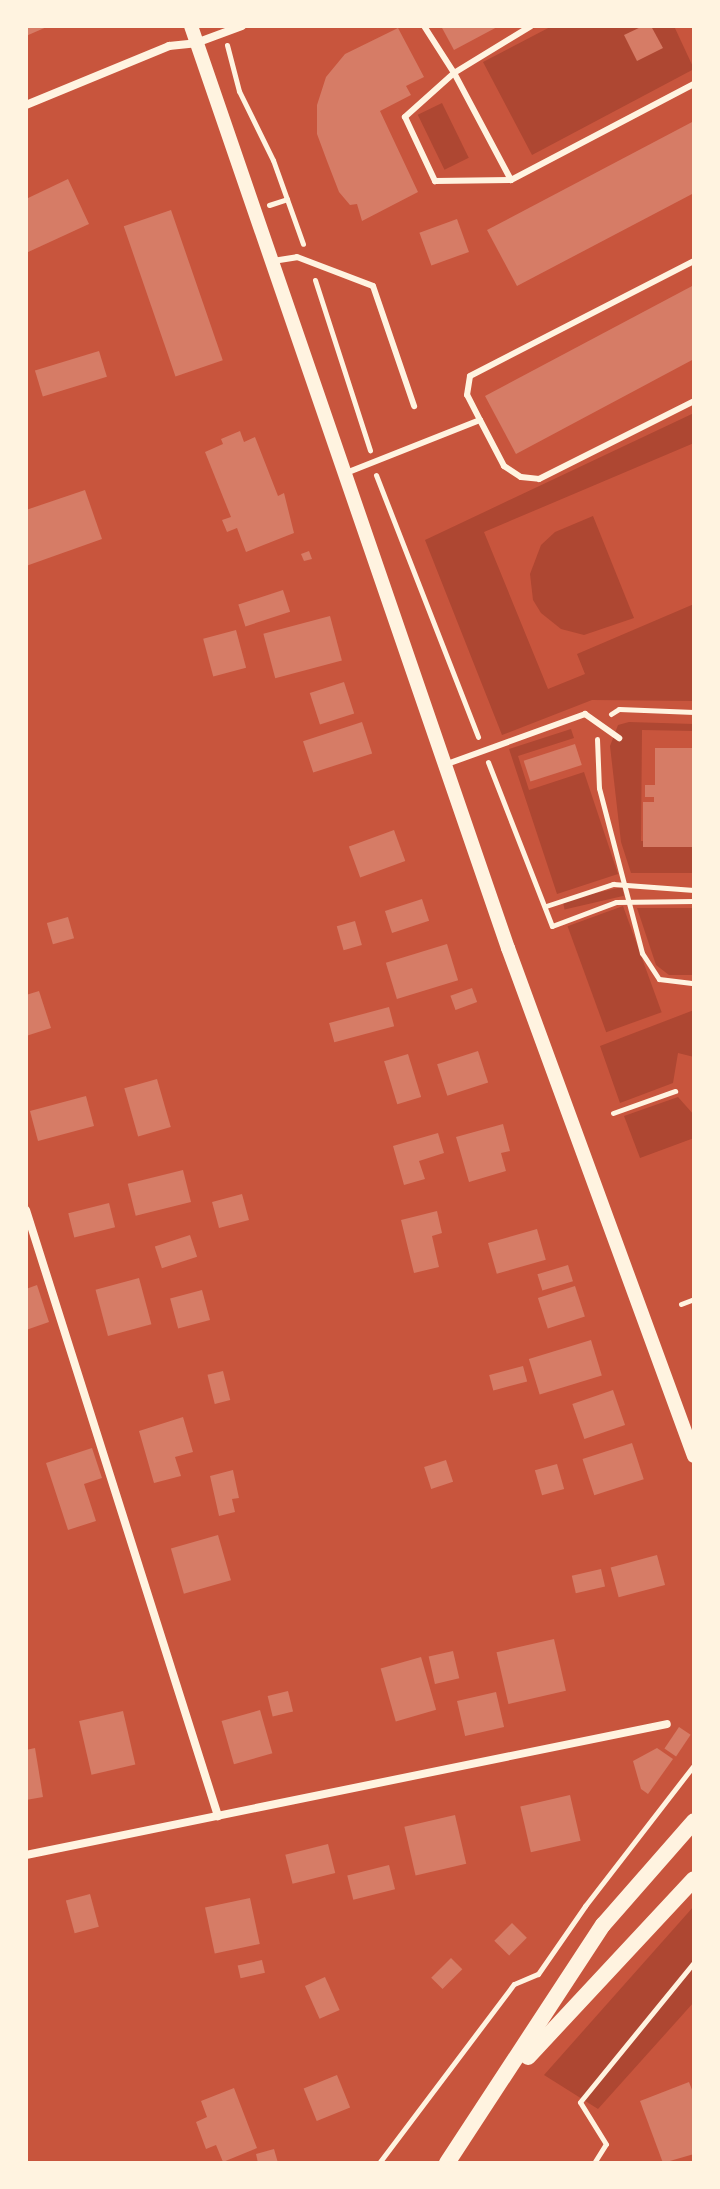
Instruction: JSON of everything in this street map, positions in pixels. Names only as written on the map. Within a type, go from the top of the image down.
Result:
[{"type":"main road","points":[[447,2163],[502,2084],[603,1925],[694,1821]]},
{"type":"main road","points":[[502,2084],[694,1879]]},
{"type":"street","points":[[191,26],[508,948],[693,1448]]},
{"type":"street","points":[[26,105],[169,46],[196,43],[242,26]]},
{"type":"street","points":[[26,1210],[218,1816]]},
{"type":"street","points":[[26,1855],[667,1724]]},
{"type":"lane","points":[[424,26],[454,73],[511,180]]},
{"type":"lane","points":[[531,26],[454,73],[405,117],[435,181],[511,180],[694,84]]},
{"type":"lane","points":[[273,261],[297,257],[373,286],[414,406]]},
{"type":"lane","points":[[694,261],[470,376],[467,395],[504,466],[521,477],[539,479],[694,401]]},
{"type":"lane","points":[[346,473],[480,420]]},
{"type":"lane","points":[[447,764],[585,714],[619,738]]},
{"type":"path","points":[[694,712],[619,709],[607,716],[597,736],[599,788],[642,953],[652,972],[668,983],[694,983]]},
{"type":"path","points":[[694,890],[613,884],[546,906],[552,926],[616,902],[694,901]]},
{"type":"path","points":[[613,1113],[675,1091]]},
{"type":"path","points":[[681,1304],[694,1299]]},
{"type":"path","points":[[379,2163],[514,1984],[538,1974],[585,1906],[694,1765]]},
{"type":"path","points":[[594,2163],[606,2144],[580,2102],[694,1962]]},
{"type":"shaded area","points":[[552,26],[674,26],[694,69],[532,155],[483,62]]},
{"type":"shaded area","points":[[442,103],[469,158],[444,170],[418,115]]},
{"type":"shaded area","points":[[694,413],[694,443],[484,532],[548,689],[585,674],[577,654],[694,604],[694,701],[592,700],[502,735],[425,540]]},
{"type":"shaded area","points":[[593,516],[634,618],[584,635],[561,629],[541,613],[533,600],[530,574],[541,545],[555,532]]},
{"type":"shaded area","points":[[629,722],[694,724],[694,731],[642,730],[641,841],[694,842],[694,873],[631,873],[621,842],[610,746],[618,725]]},
{"type":"shaded area","points":[[571,729],[574,738],[518,756],[529,790],[584,772],[618,874],[557,894],[509,749]]},
{"type":"shaded area","points":[[622,887],[624,896],[565,909],[563,901]]},
{"type":"shaded area","points":[[623,906],[662,1012],[606,1032],[568,926]]},
{"type":"shaded area","points":[[637,908],[694,908],[694,975],[669,975],[656,965]]},
{"type":"shaded area","points":[[694,1010],[694,1057],[678,1053],[673,1083],[620,1103],[600,1046]]},
{"type":"shaded area","points":[[678,1097],[694,1115],[694,1138],[640,1158],[624,1116]]},
{"type":"shaded area","points":[[694,1906],[694,2002],[598,2109],[544,2075]]},
{"type":"building","points":[[26,26],[49,26],[26,36]]},
{"type":"building","points":[[441,26],[499,26],[454,50]]},
{"type":"building","points":[[643,26],[651,26],[663,48],[637,61],[624,35]]},
{"type":"building","points":[[398,28],[424,77],[406,86],[411,95],[380,111],[418,192],[362,221],[357,204],[350,205],[339,192],[317,134],[317,105],[326,77],[345,54]]},
{"type":"building","points":[[694,121],[694,193],[517,286],[487,230]]},
{"type":"building","points":[[68,179],[89,224],[26,253],[26,199]]},
{"type":"building","points":[[171,210],[223,360],[175,377],[124,226]]},
{"type":"building","points":[[457,219],[469,252],[431,266],[419,233]]},
{"type":"building","points":[[694,285],[694,359],[516,454],[485,396]]},
{"type":"building","points":[[99,351],[107,377],[43,396],[35,371]]},
{"type":"building","points":[[240,431],[244,442],[255,437],[278,496],[284,493],[294,533],[246,552],[237,528],[227,532],[222,520],[231,517],[205,452],[223,444],[221,439]]},
{"type":"building","points":[[85,490],[102,539],[26,566],[26,510]]},
{"type":"building","points":[[309,551],[312,559],[304,561],[301,554]]},
{"type":"building","points":[[283,590],[290,612],[245,626],[238,605]]},
{"type":"building","points":[[330,616],[342,660],[275,678],[263,634]]},
{"type":"building","points":[[236,630],[246,668],[213,676],[203,639]]},
{"type":"building","points":[[344,682],[354,713],[320,725],[310,693]]},
{"type":"building","points":[[362,722],[372,753],[313,773],[303,741]]},
{"type":"building","points":[[575,744],[582,765],[530,782],[524,761]]},
{"type":"building","points":[[655,748],[694,748],[694,847],[643,847],[643,802],[654,802],[654,797],[645,797],[645,785],[655,785]]},
{"type":"building","points":[[394,830],[405,861],[360,877],[349,846]]},
{"type":"building","points":[[422,899],[429,921],[392,933],[385,911]]},
{"type":"building","points":[[68,917],[74,938],[53,944],[47,923]]},
{"type":"building","points":[[355,921],[362,945],[344,950],[337,926]]},
{"type":"building","points":[[447,944],[458,980],[397,999],[386,963]]},
{"type":"building","points":[[472,988],[477,1002],[456,1010],[450,996]]},
{"type":"building","points":[[39,991],[51,1028],[26,1036],[26,995]]},
{"type":"building","points":[[389,1007],[394,1026],[334,1042],[329,1023]]},
{"type":"building","points":[[478,1051],[488,1082],[447,1096],[437,1064]]},
{"type":"building","points":[[408,1054],[421,1097],[397,1104],[384,1061]]},
{"type":"building","points":[[157,1079],[171,1127],[138,1136],[124,1088]]},
{"type":"building","points":[[86,1096],[94,1126],[38,1141],[30,1111]]},
{"type":"building","points":[[503,1124],[510,1151],[501,1153],[506,1171],[469,1182],[456,1137]]},
{"type":"building","points":[[438,1133],[444,1153],[419,1161],[425,1179],[404,1185],[393,1146]]},
{"type":"building","points":[[183,1170],[191,1202],[136,1216],[128,1184]]},
{"type":"building","points":[[242,1194],[249,1220],[219,1228],[212,1202]]},
{"type":"building","points":[[109,1203],[115,1227],[74,1237],[68,1213]]},
{"type":"building","points":[[437,1211],[442,1233],[432,1236],[439,1267],[414,1273],[401,1220]]},
{"type":"building","points":[[537,1229],[546,1260],[497,1274],[488,1243]]},
{"type":"building","points":[[190,1235],[197,1257],[162,1268],[155,1246]]},
{"type":"building","points":[[568,1265],[573,1281],[542,1291],[537,1274]]},
{"type":"building","points":[[139,1278],[151,1324],[108,1336],[96,1290]]},
{"type":"building","points":[[37,1285],[49,1322],[26,1330],[26,1289]]},
{"type":"building","points":[[575,1286],[585,1316],[548,1328],[538,1298]]},
{"type":"building","points":[[202,1290],[210,1320],[178,1328],[170,1299]]},
{"type":"building","points":[[591,1340],[602,1375],[540,1394],[529,1359]]},
{"type":"building","points":[[523,1366],[527,1381],[493,1391],[489,1375]]},
{"type":"building","points":[[223,1371],[230,1400],[215,1404],[207,1375]]},
{"type":"building","points":[[613,1390],[625,1425],[584,1439],[572,1404]]},
{"type":"building","points":[[183,1417],[193,1452],[175,1457],[181,1476],[154,1483],[139,1431]]},
{"type":"building","points":[[632,1443],[644,1479],[594,1495],[583,1459]]},
{"type":"building","points":[[92,1448],[102,1478],[84,1484],[96,1521],[68,1530],[46,1463]]},
{"type":"building","points":[[446,1460],[453,1482],[431,1489],[424,1467]]},
{"type":"building","points":[[557,1464],[564,1489],[542,1495],[535,1470]]},
{"type":"building","points":[[233,1470],[239,1498],[232,1499],[235,1512],[219,1516],[210,1476]]},
{"type":"building","points":[[218,1535],[231,1580],[184,1594],[171,1549]]},
{"type":"building","points":[[657,1555],[665,1585],[619,1597],[611,1567]]},
{"type":"building","points":[[601,1569],[605,1587],[576,1593],[572,1576]]},
{"type":"building","points":[[554,1639],[566,1691],[508,1704],[497,1652]]},
{"type":"building","points":[[453,1651],[459,1678],[435,1684],[429,1657]]},
{"type":"building","points":[[421,1657],[436,1710],[396,1721],[381,1669]]},
{"type":"building","points":[[288,1691],[293,1711],[273,1716],[268,1696]]},
{"type":"building","points":[[496,1692],[504,1727],[465,1736],[457,1701]]},
{"type":"building","points":[[260,1710],[272,1753],[234,1764],[222,1721]]},
{"type":"building","points":[[123,1711],[135,1765],[92,1775],[79,1721]]},
{"type":"building","points":[[679,1727],[691,1735],[676,1756],[664,1749]]},
{"type":"building","points":[[35,1748],[43,1797],[26,1800],[26,1750]]},
{"type":"building","points":[[657,1748],[673,1759],[648,1794],[641,1789],[633,1761]]},
{"type":"building","points":[[570,1795],[581,1841],[531,1852],[520,1806]]},
{"type":"building","points":[[455,1815],[466,1864],[416,1875],[404,1827]]},
{"type":"building","points":[[328,1844],[335,1873],[293,1884],[285,1855]]},
{"type":"building","points":[[389,1865],[395,1889],[353,1900],[347,1875]]},
{"type":"building","points":[[90,1894],[99,1927],[75,1933],[66,1900]]},
{"type":"building","points":[[250,1898],[260,1944],[215,1954],[205,1908]]},
{"type":"building","points":[[512,1923],[527,1938],[509,1956],[494,1941]]},
{"type":"building","points":[[451,1958],[462,1969],[443,1989],[431,1978]]},
{"type":"building","points":[[262,1960],[265,1973],[241,1978],[238,1966]]},
{"type":"building","points":[[325,1977],[340,2010],[320,2019],[305,1986]]},
{"type":"building","points":[[337,2075],[350,2107],[317,2121],[304,2088]]},
{"type":"building","points":[[689,2082],[694,2095],[694,2154],[663,2163],[640,2101]]},
{"type":"building","points":[[234,2088],[257,2148],[223,2162],[216,2145],[206,2149],[196,2122],[207,2117],[201,2101]]},
{"type":"building","points":[[274,2149],[278,2163],[258,2163],[256,2154]]}]
